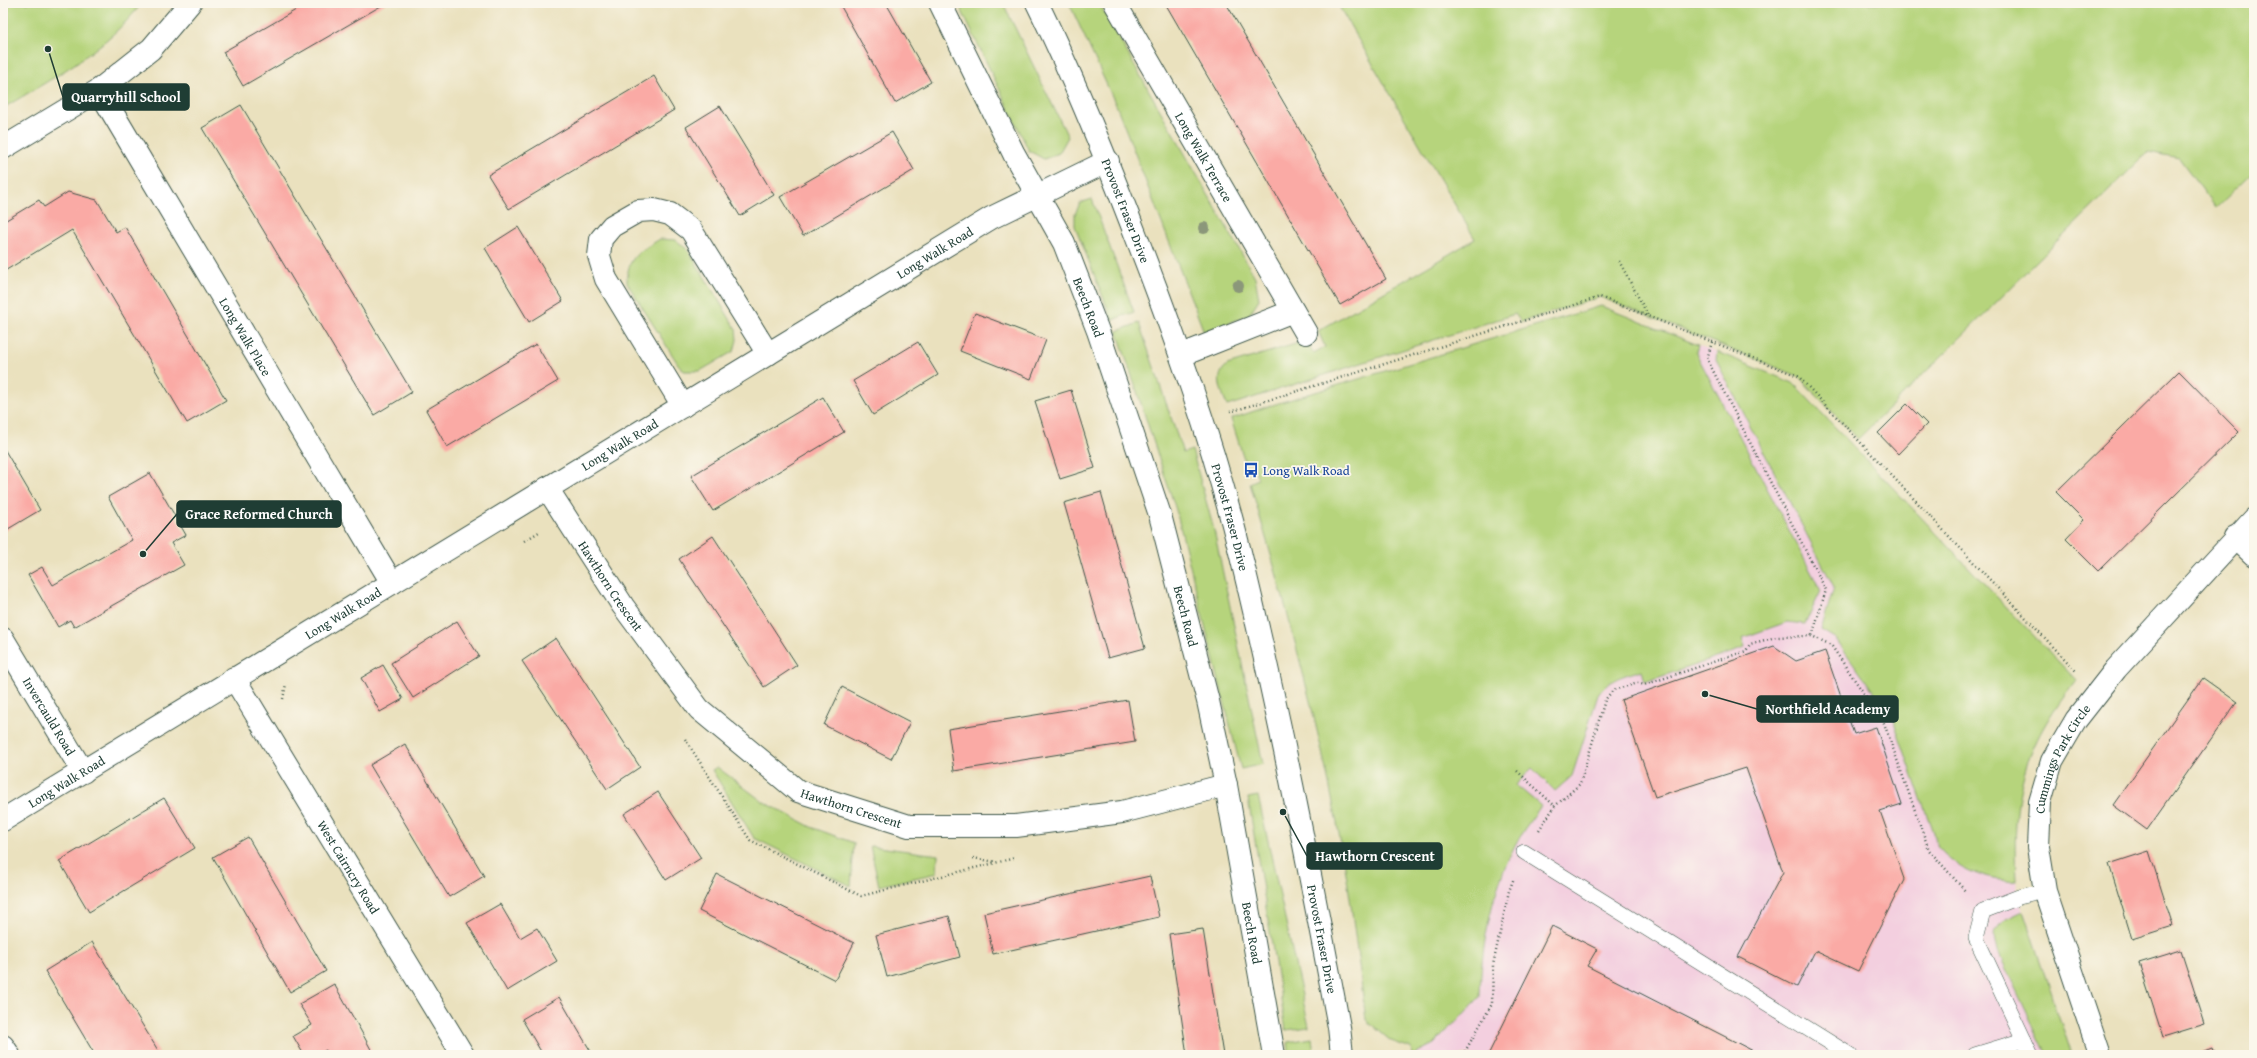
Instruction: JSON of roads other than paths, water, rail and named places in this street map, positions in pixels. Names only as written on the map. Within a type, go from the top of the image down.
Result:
[{"type":"street","points":[[3,148],[98,90],[151,49],[190,3]]},
{"type":"street","points":[[940,3],[1014,154],[1036,195]]},
{"type":"street","name":"Provost Fraser Drive","points":[[1037,3],[1108,161],[1182,355],[1203,421],[1239,546],[1290,771],[1339,1027],[1342,1055]]},
{"type":"street","name":"Long Walk Terrace","points":[[1115,3],[1306,333]]},
{"type":"street","name":"Long Walk Place","points":[[98,90],[392,583]]},
{"type":"street","name":"Long Walk Road","points":[[3,820],[991,218],[1108,161]]},
{"type":"street","name":"Beech Road","points":[[1036,195],[1064,243],[1098,331],[1160,515],[1208,701],[1226,785],[1274,1055]]},
{"type":"street","points":[[683,406],[606,279],[599,256],[601,239],[612,226],[638,211],[654,210],[670,214],[691,230],[768,354]]},
{"type":"street","points":[[1182,355],[1293,311]]},
{"type":"street","name":"Hawthorn Crescent","points":[[547,488],[623,606],[699,709],[798,792],[909,826],[1016,826],[1122,812],[1226,785]]},
{"type":"street","name":"Cummings Park Circle","points":[[2100,1055],[2045,891],[2038,847],[2040,802],[2052,761],[2076,720],[2116,669],[2254,519]]},
{"type":"street","points":[[2235,538],[2254,555]]},
{"type":"street","name":"Invercauld Road","points":[[3,639],[82,772]]},
{"type":"street","name":"West Cairncry Road","points":[[234,678],[464,1055]]},
{"type":"street","points":[[3,1046],[9,1055]]},
{"type":"lane","points":[[1524,852],[1850,1055]]},
{"type":"lane","points":[[2031,1055],[1976,938],[1983,911],[2019,897],[2045,891]]},
{"type":"lane","points":[[1975,1055],[2024,1040]]},
{"type":"place","name":"Quarryhill School","points":[[48,49]]},
{"type":"place","name":"Long Walk Road","points":[[1251,470]]},
{"type":"place","name":"Grace Reformed Church","points":[[143,554]]},
{"type":"place","name":"Northfield Academy","points":[[1705,694]]},
{"type":"place","name":"Hawthorn Crescent","points":[[1283,812]]}]
